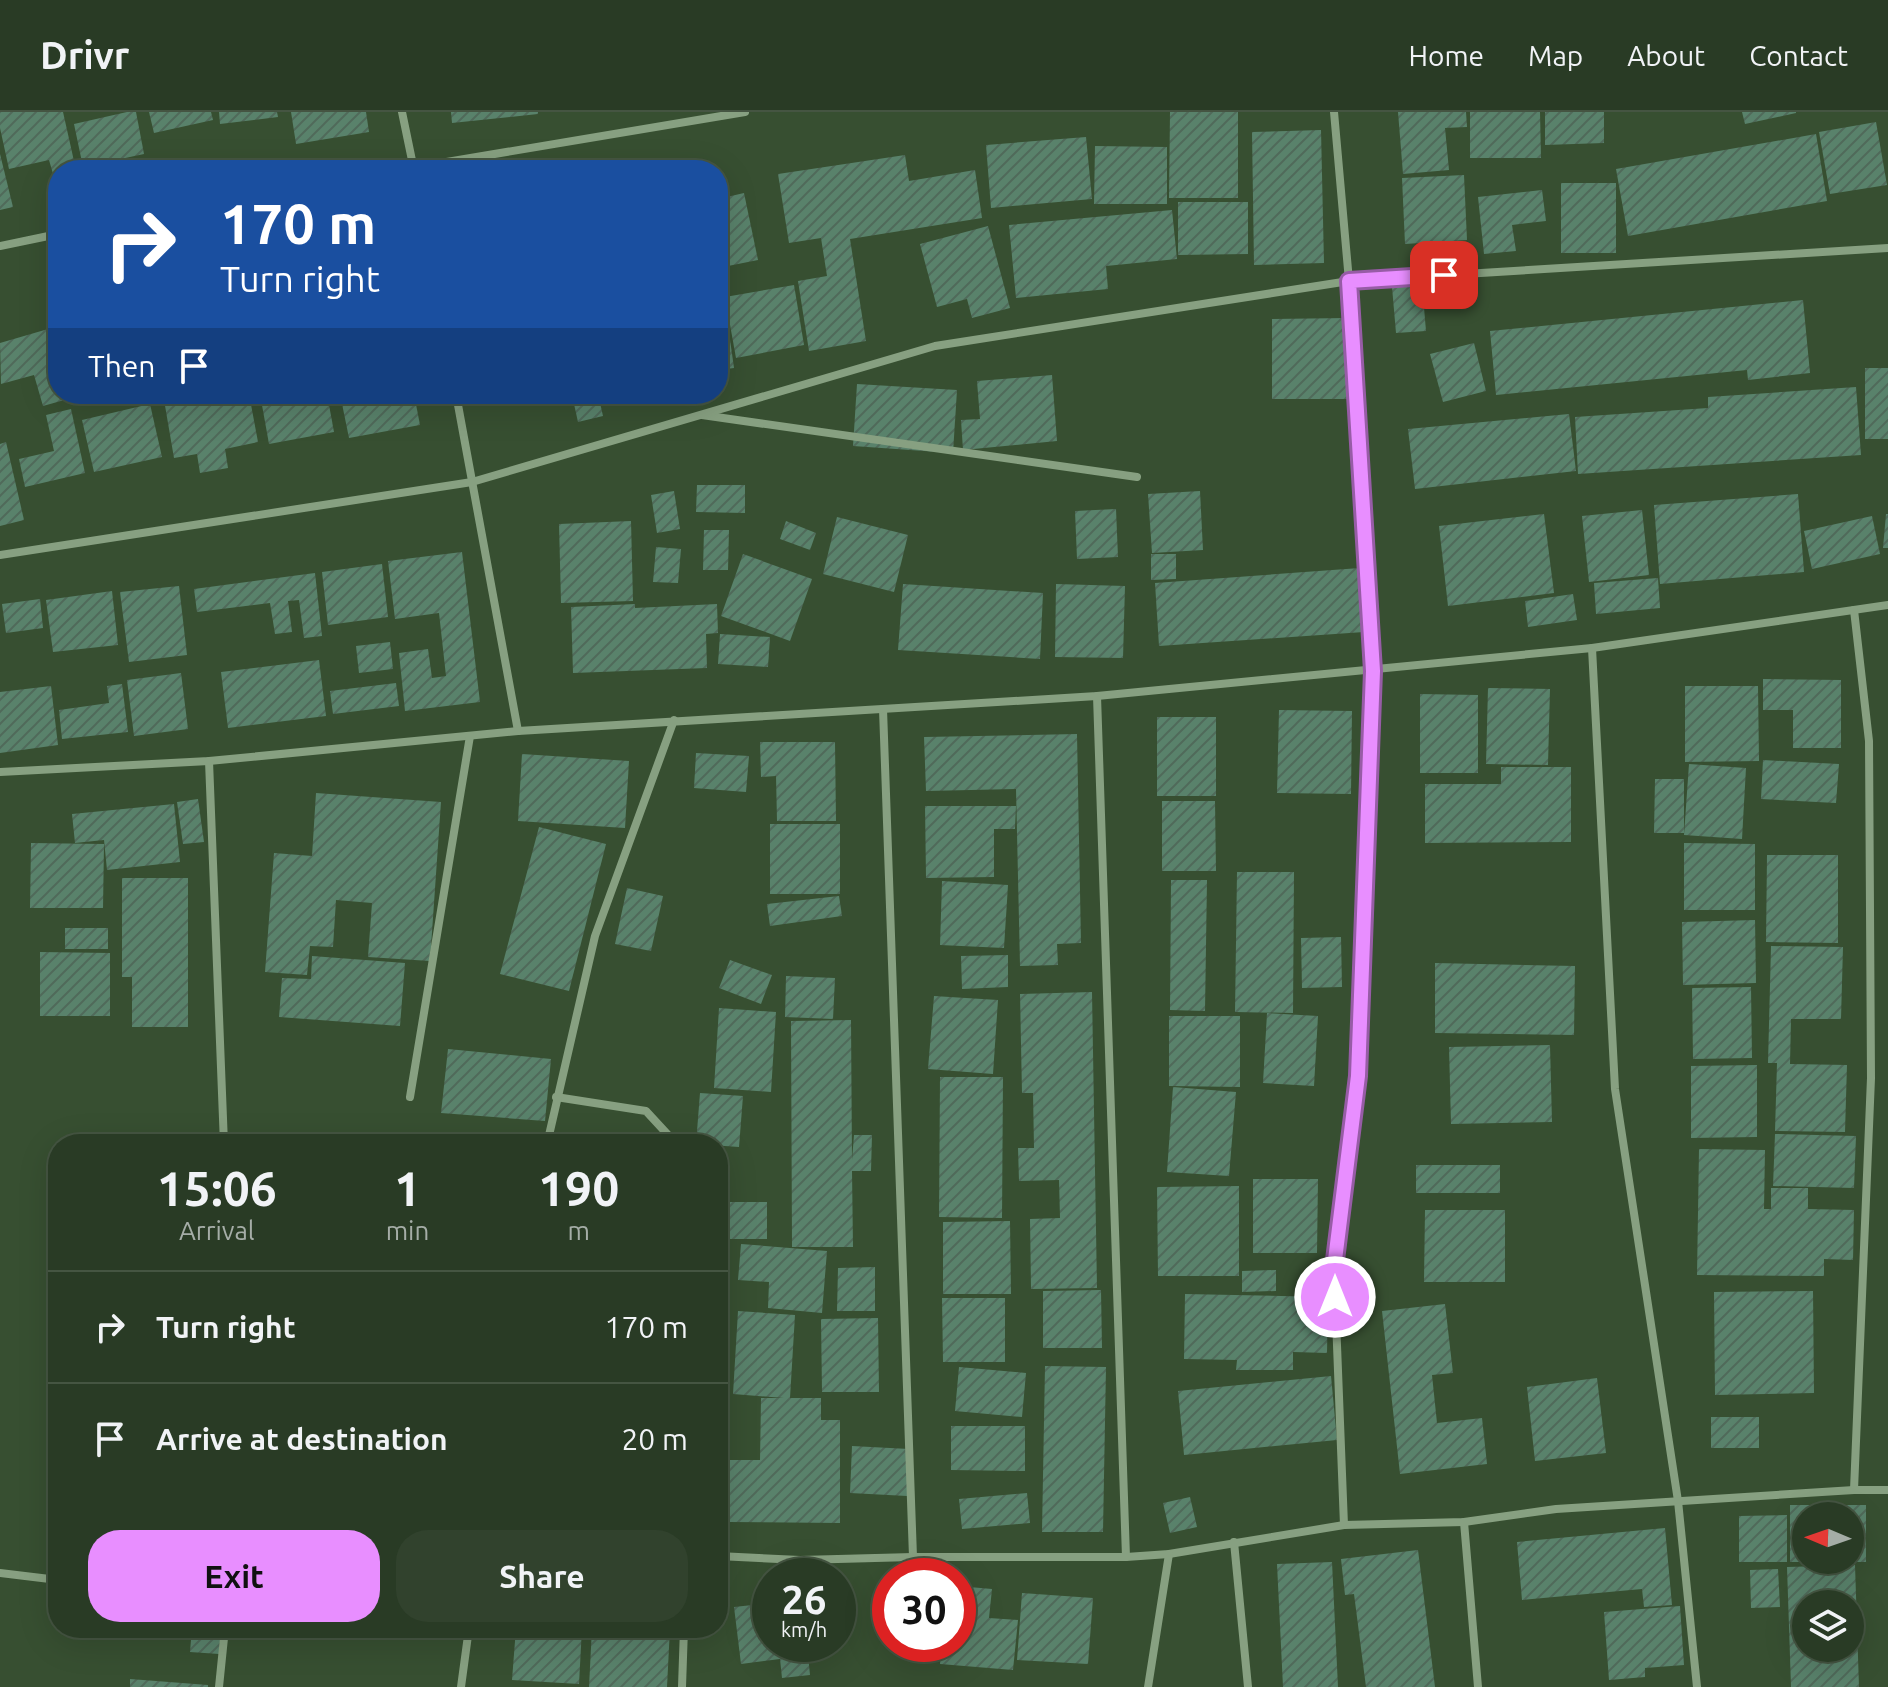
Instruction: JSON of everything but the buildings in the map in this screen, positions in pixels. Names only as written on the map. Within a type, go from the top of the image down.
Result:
[{"type":"street","points":[[402,112],[412,160]]},
{"type":"street","points":[[466,160],[745,112]]},
{"type":"street","points":[[1334,112],[1349,281],[1373,671],[1358,1076],[1334,1268],[1344,1525]]},
{"type":"street","points":[[0,246],[48,236]]},
{"type":"street","points":[[0,555],[472,482],[935,346],[1349,281],[1888,248]]},
{"type":"street","points":[[458,404],[518,731]]},
{"type":"street","points":[[699,415],[1137,477]]},
{"type":"street","points":[[0,772],[209,761],[518,731],[674,720],[1097,696],[1592,648],[1888,605]]},
{"type":"street","points":[[1854,610],[1869,741],[1871,1078],[1854,1490]]},
{"type":"street","points":[[1592,648],[1615,1089],[1678,1501],[1697,1687]]},
{"type":"street","points":[[1097,696],[1126,1557]]},
{"type":"street","points":[[883,709],[913,1557]]},
{"type":"street","points":[[549,1134],[595,936],[674,720]]},
{"type":"street","points":[[410,1097],[470,736]]},
{"type":"street","points":[[209,761],[224,1134]]},
{"type":"street","points":[[556,1097],[646,1111],[667,1134]]},
{"type":"street","points":[[728,1556],[800,1560],[1126,1557],[1169,1554],[1344,1525],[1464,1522],[1556,1509],[1888,1490]]},
{"type":"street","points":[[1464,1522],[1478,1687]]},
{"type":"street","points":[[1234,1542],[1248,1687]]},
{"type":"street","points":[[1148,1687],[1169,1554]]},
{"type":"street","points":[[0,1573],[48,1579]]},
{"type":"street","points":[[219,1687],[224,1638]]},
{"type":"street","points":[[461,1687],[468,1638]]},
{"type":"street","points":[[682,1687],[684,1638]]},
{"type":"route","points":[[1335,1297],[1334,1268],[1358,1076],[1373,671],[1349,281],[1444,275]]}]
